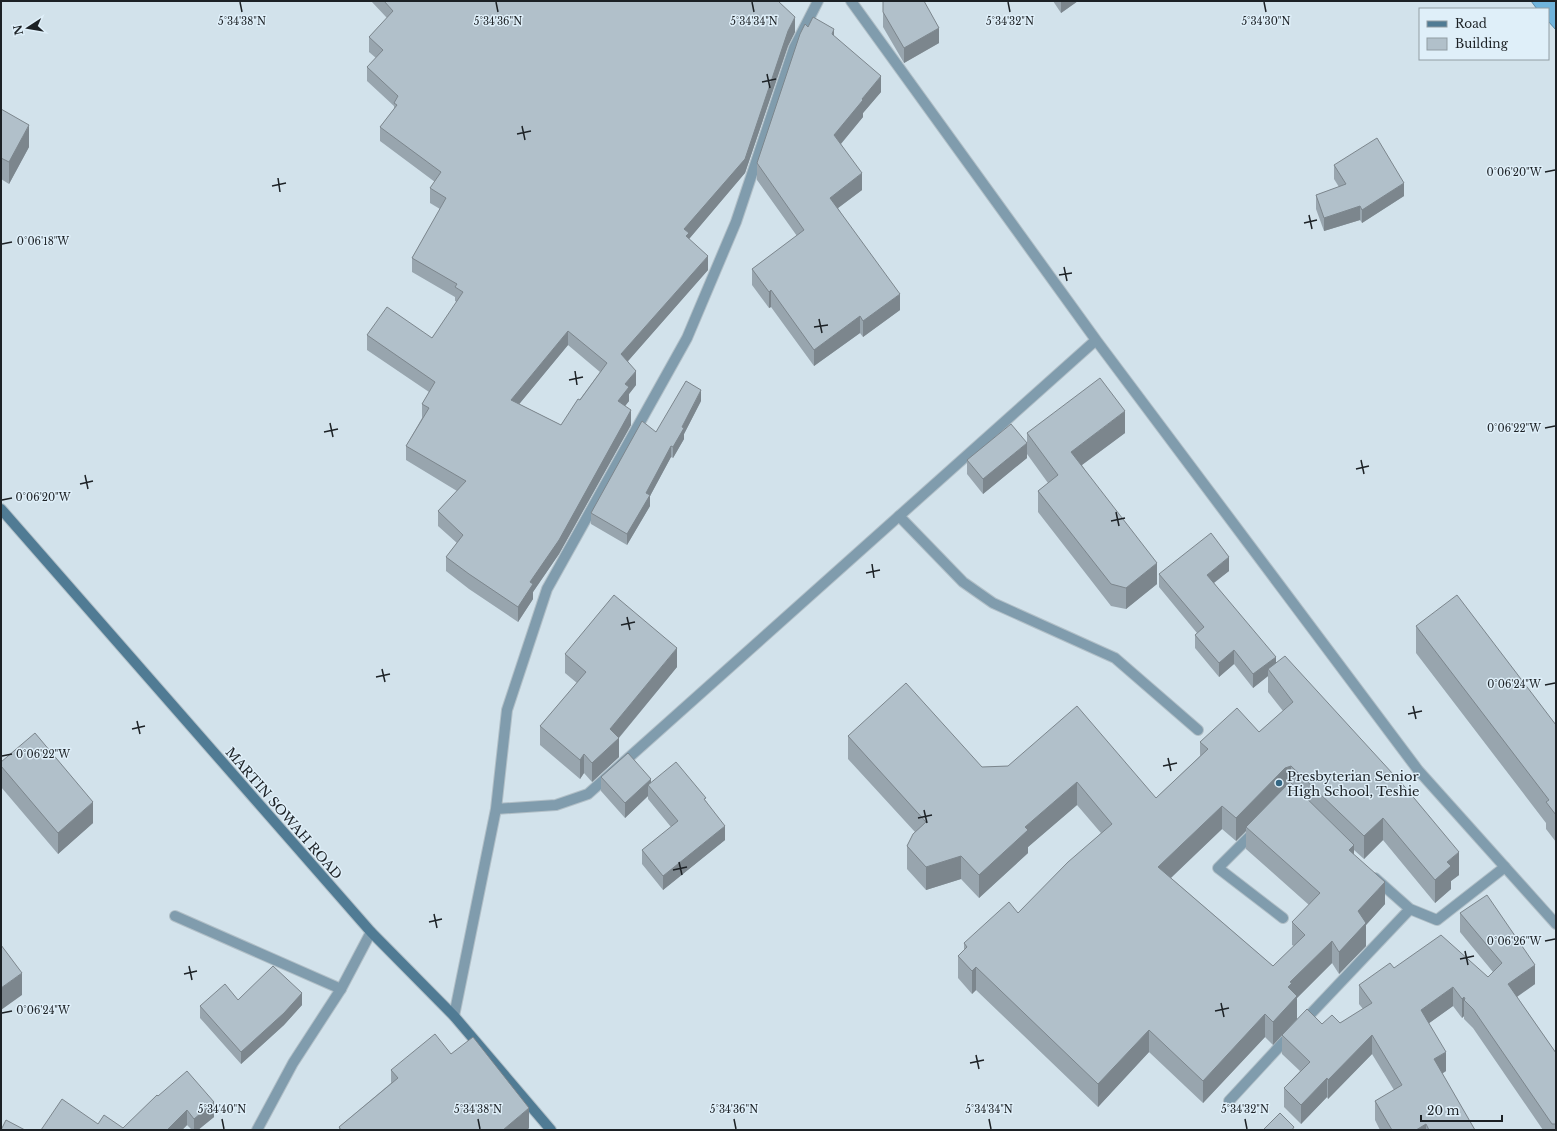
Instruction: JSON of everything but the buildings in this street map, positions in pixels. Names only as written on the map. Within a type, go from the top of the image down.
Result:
[{"type":"street","points":[[454,1016],[496,809],[507,710],[547,589],[687,338],[736,222],[794,48],[819,1]]},
{"type":"street","points":[[851,1],[1096,340],[1418,770],[1556,924]]},
{"type":"street","points":[[496,809],[556,805],[588,794],[1096,340]]},
{"type":"street","name":"MARTIN SOWAH ROAD","points":[[1,509],[371,932],[454,1016],[551,1130]]},
{"type":"street","points":[[899,516],[963,582],[992,603],[1115,658],[1198,730]]},
{"type":"street","points":[[1262,823],[1218,868],[1283,918]]},
{"type":"street","points":[[1370,874],[1410,909],[1437,920],[1505,867]]},
{"type":"street","points":[[1229,1101],[1410,909]]},
{"type":"street","points":[[175,916],[341,989]]},
{"type":"street","points":[[257,1130],[293,1063],[341,989],[371,932]]},
{"type":"water","points":[[1531,1],[1556,1],[1556,30],[1549,22],[1549,8],[1536,8]]},
{"type":"place","name":"Presbyterian Senior High School, Teshie","points":[[1279,783]]}]
